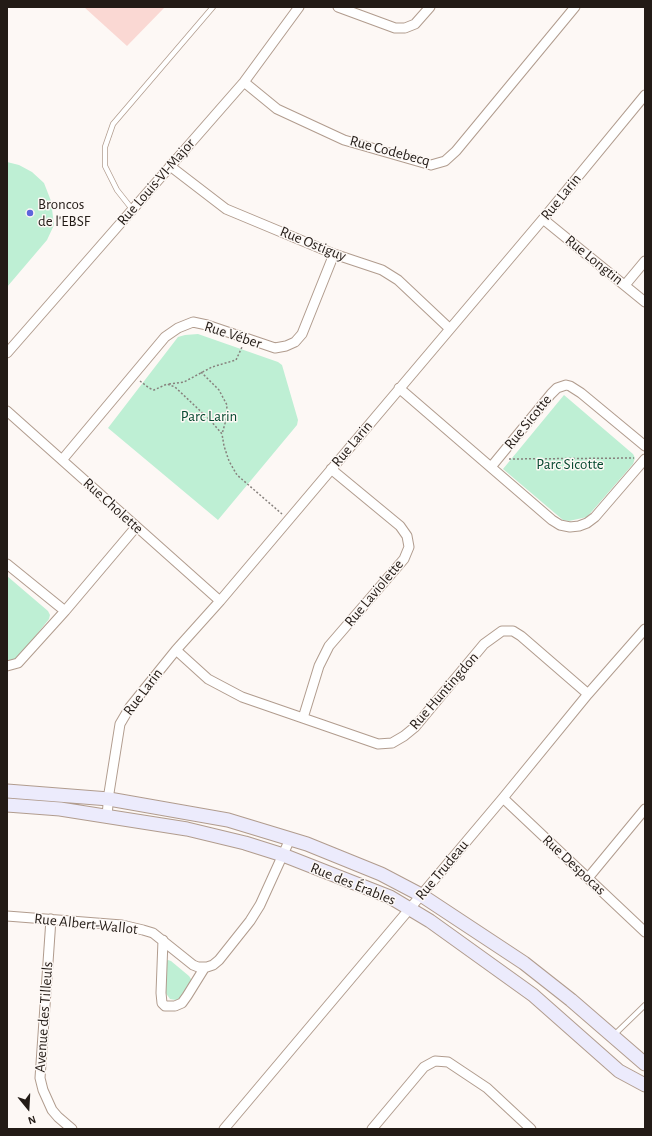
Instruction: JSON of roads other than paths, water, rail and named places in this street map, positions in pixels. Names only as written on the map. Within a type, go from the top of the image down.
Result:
[{"type":"street","name":"Rue Louis-VI-Major","points":[[7,353],[244,82],[299,7]]},
{"type":"street","points":[[338,7],[395,28],[405,28],[414,24],[430,7]]},
{"type":"street","name":"Rue Codebecq","points":[[244,82],[277,109],[344,140],[431,165],[446,161],[456,151],[575,7]]},
{"type":"street","name":"Rue Larin","points":[[107,816],[108,799],[120,724],[130,707],[176,650],[220,601],[399,388],[544,219],[645,95]]},
{"type":"street","name":"Rue Ostiguy","points":[[170,166],[226,209],[334,254],[382,270],[398,280],[450,329]]},
{"type":"street","name":"Rue Longtin","points":[[544,219],[625,284],[645,302]]},
{"type":"street","name":"Rue Véber","points":[[62,460],[165,337],[178,328],[193,322],[279,348],[295,342],[302,334],[334,254]]},
{"type":"street","points":[[625,284],[645,261]]},
{"type":"street","name":"Rue Sicotte","points":[[491,467],[551,394],[557,388],[566,386],[570,386],[581,393],[645,446]]},
{"type":"street","points":[[399,388],[552,520],[560,525],[570,526],[587,523],[595,517],[644,460]]},
{"type":"street","name":"Rue Cholette","points":[[7,411],[220,601]]},
{"type":"street","name":"Rue Laviolette","points":[[304,718],[319,666],[329,646],[404,559],[409,548],[407,536],[400,526],[331,469]]},
{"type":"street","points":[[7,666],[18,663],[65,611],[136,527]]},
{"type":"street","points":[[7,564],[65,611]]},
{"type":"street","name":"Rue Trudeau","points":[[229,1127],[588,694],[645,629]]},
{"type":"street","name":"Rue Huntingdon","points":[[176,650],[208,679],[224,689],[242,697],[378,744],[392,742],[404,736],[414,727],[484,644],[502,631],[513,631],[521,636],[588,694]]},
{"type":"street","name":"Rue des Érables","points":[[7,790],[108,799],[228,820],[307,844],[381,874],[421,895],[524,963],[571,1000],[645,1064]]},
{"type":"street","name":"Rue Despocas","points":[[503,798],[645,932]]},
{"type":"street","name":"Rue des Érables","points":[[7,805],[60,809],[187,829],[245,843],[283,855],[390,897],[430,921],[534,995],[620,1071],[645,1085]]},
{"type":"street","points":[[588,878],[645,809]]},
{"type":"street","points":[[163,940],[162,1003],[165,1006],[175,1006],[182,1003],[188,996],[205,967],[213,965],[219,960],[250,921],[260,905],[290,839]]},
{"type":"street","name":"Rue Albert-Wallot","points":[[7,916],[129,927],[153,933],[193,965],[205,967]]},
{"type":"street","name":"Avenue des Tilleuls","points":[[51,919],[40,1078],[43,1090],[52,1110],[72,1129]]},
{"type":"street","points":[[372,1129],[424,1067],[434,1061],[448,1062],[487,1088],[531,1129]]},
{"type":"lane","points":[[132,209],[117,190],[105,166],[105,147],[112,124],[213,7]]},
{"type":"lane","points":[[612,1037],[645,1005]]},
{"type":"place","name":"Broncos de l'EBSF","points":[[30,213]]},
{"type":"park label","name":"Parc Larin","points":[[209,416]]},
{"type":"park label","name":"Parc Sicotte","points":[[570,464]]}]
